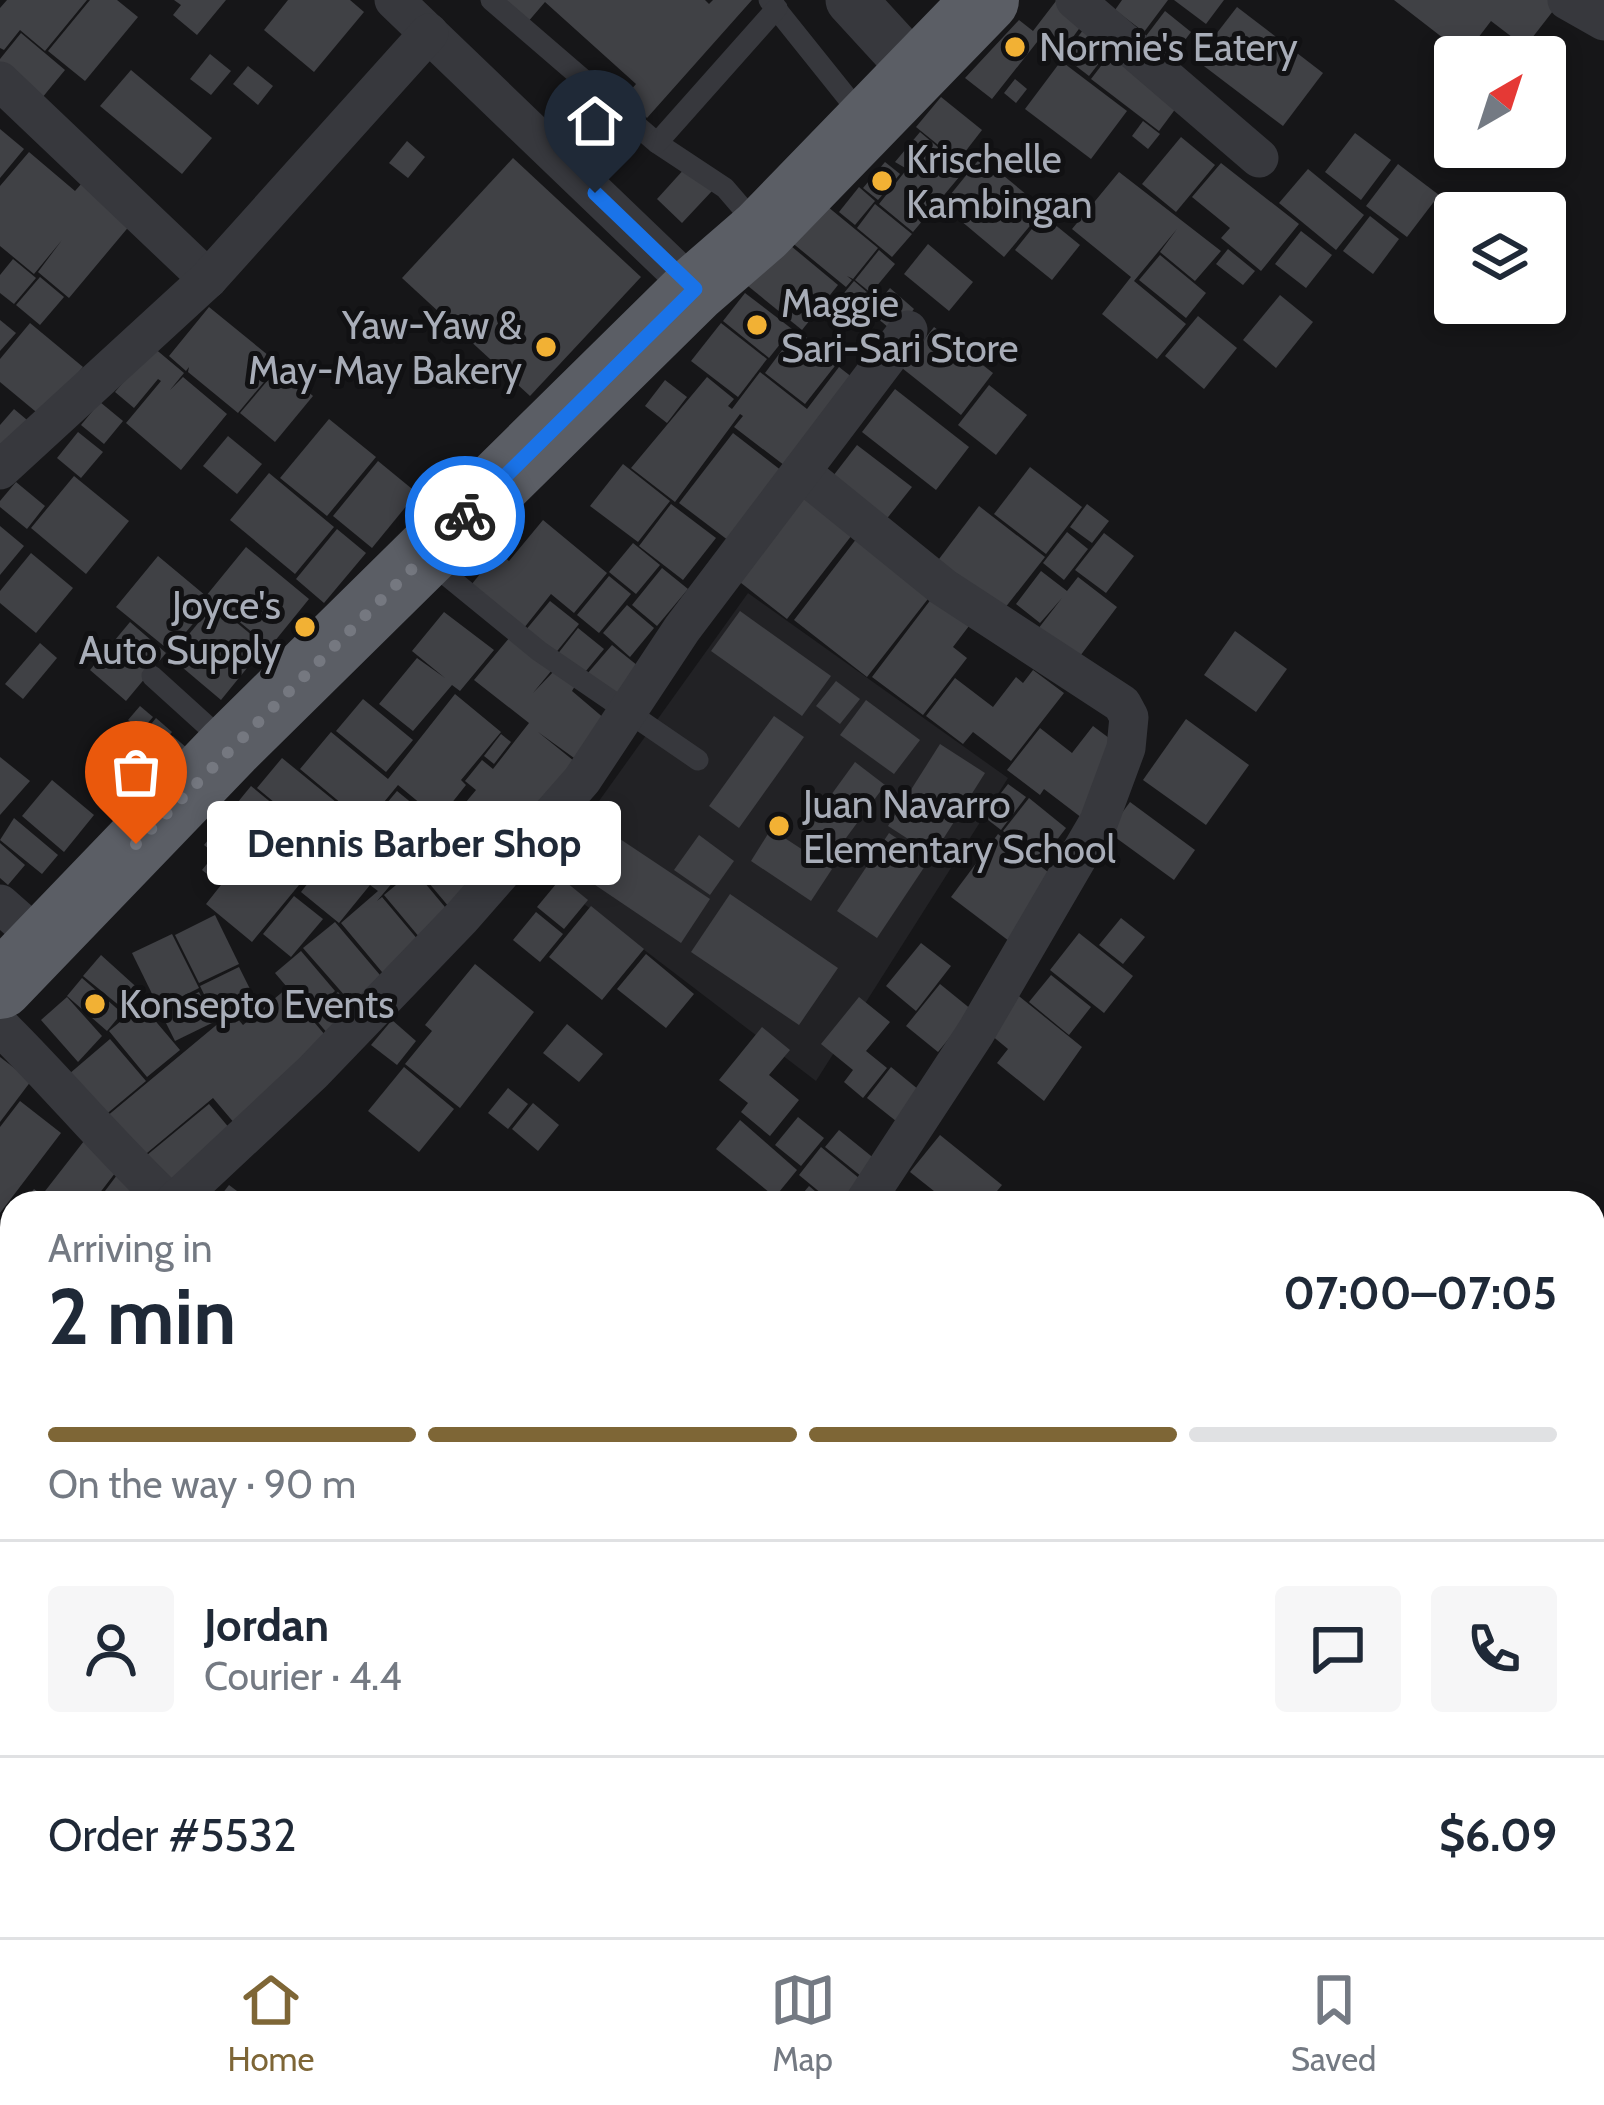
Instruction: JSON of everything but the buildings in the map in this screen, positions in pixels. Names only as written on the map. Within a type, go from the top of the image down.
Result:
[{"type":"highway","points":[[14,944],[230,747],[695,289],[762,231],[986,0]]},
{"type":"street","points":[[394,0],[695,289]]},
{"type":"street","points":[[851,0],[917,72]]},
{"type":"street","points":[[1076,0],[1258,158]]},
{"type":"street","points":[[1567,0],[1604,21]]},
{"type":"street","points":[[0,470],[208,279],[429,33]]},
{"type":"street","points":[[0,81],[208,279]]},
{"type":"street","points":[[184,1191],[313,1072],[462,917],[582,780],[682,628],[908,331]]},
{"type":"street","points":[[801,472],[943,587],[1122,704],[1130,717],[1126,748],[1099,821],[976,1032],[872,1191]]},
{"type":"street","points":[[0,1026],[158,1191]]},
{"type":"lane","points":[[491,0],[657,143],[724,188],[762,231]]},
{"type":"lane","points":[[657,143],[773,4],[868,122]]},
{"type":"lane","points":[[424,557],[539,651],[698,760]]},
{"type":"lane","points":[[152,676],[230,747]]},
{"type":"shaded area","name":"Juan Navarro Elementary School","points":[[748,593],[1008,778],[816,1081],[546,875]]},
{"type":"way so far","points":[[136,844],[465,516]]},
{"type":"place","name":"Normie's Eatery","points":[[1015,47]]},
{"type":"place","name":"Krischelle Kambingan","points":[[882,181]]},
{"type":"place","name":"Maggie Sari-Sari Store","points":[[757,325]]},
{"type":"place","name":"Yaw-Yaw & May-May Bakery","points":[[546,347]]},
{"type":"place","name":"Joyce's Auto Supply","points":[[305,627]]},
{"type":"place","name":"Juan Navarro Elementary School","points":[[779,826]]},
{"type":"place","name":"Dennis Barber Shop","points":[[136,844]]},
{"type":"place","name":"Konsepto Events","points":[[95,1004]]},
{"type":"route","points":[[465,516],[695,289],[595,193]]}]
